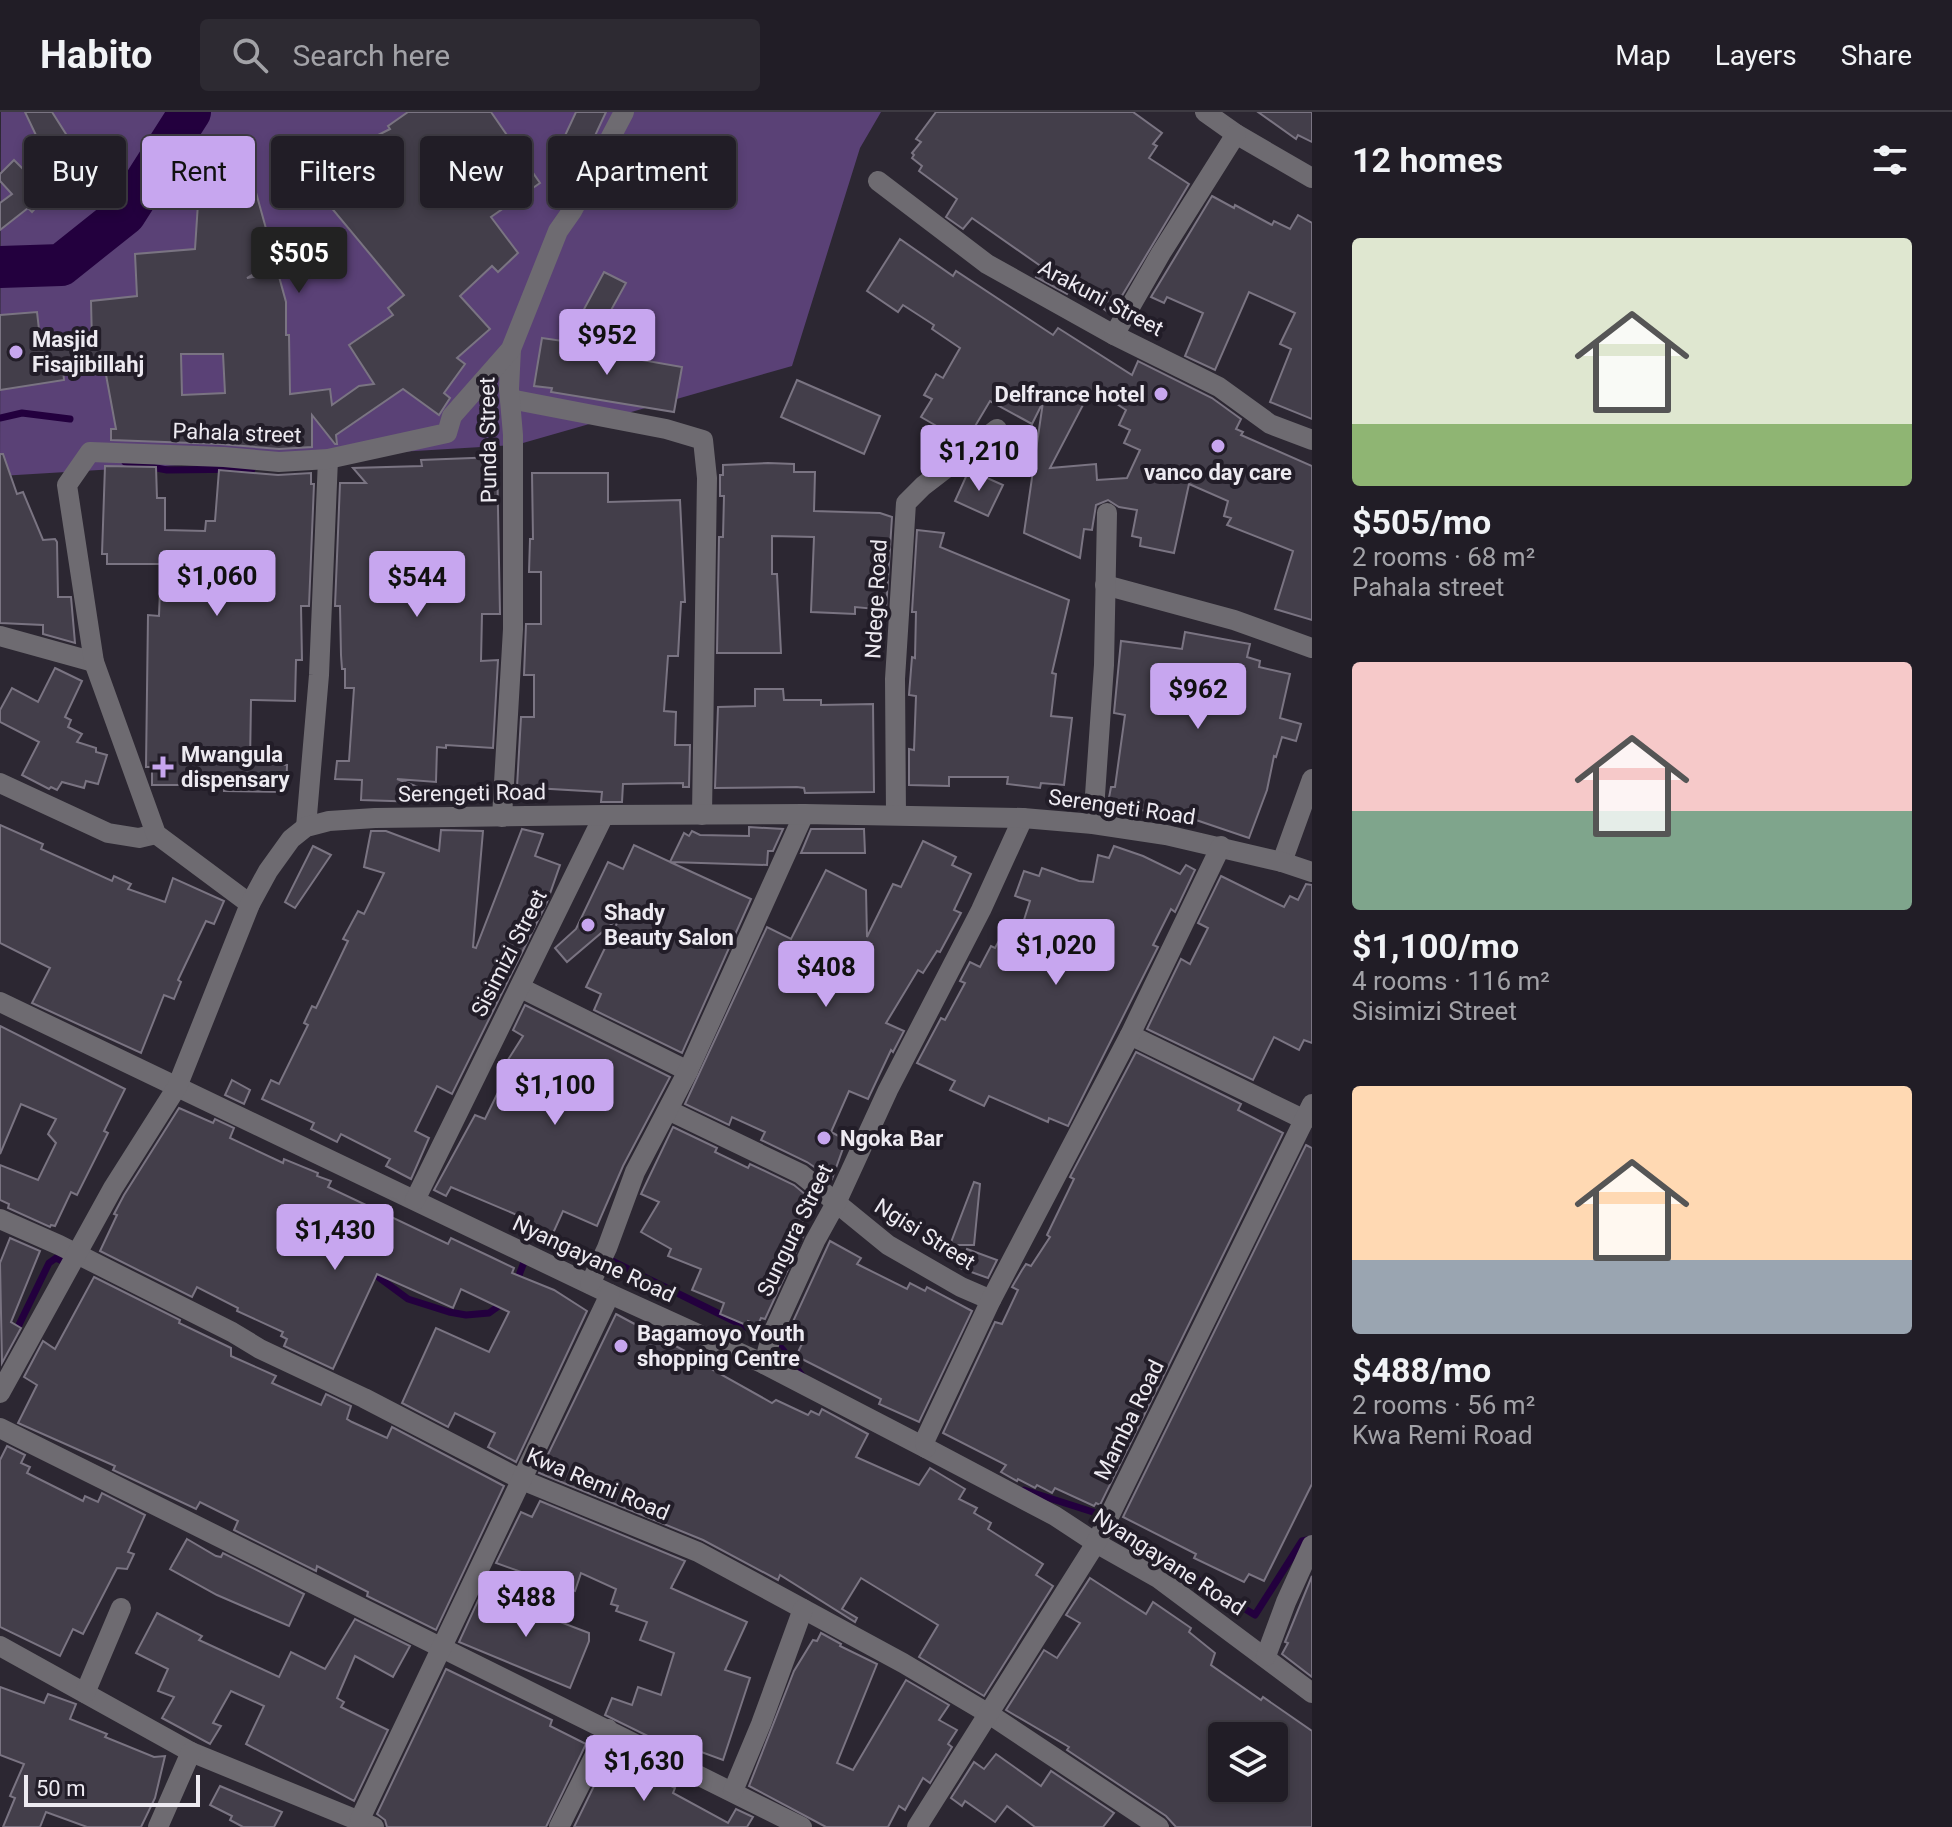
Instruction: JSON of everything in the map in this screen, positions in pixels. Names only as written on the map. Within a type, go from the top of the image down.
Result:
[{"type":"street","name":"Pahala street","points":[[94,662],[67,485],[85,456],[90,452],[107,451],[279,462],[328,459],[447,433],[452,416],[511,349],[558,231],[572,211],[624,112]]},
{"type":"street","points":[[1205,112],[1236,134],[1312,178]]},
{"type":"street","points":[[1114,335],[1236,134]]},
{"type":"street","name":"Arakuni Street","points":[[878,181],[987,264],[1114,335],[1219,387],[1270,424],[1312,440]]},
{"type":"street","name":"Punda Street","points":[[502,817],[513,629],[511,349]]},
{"type":"street","points":[[510,399],[666,429],[703,440],[707,478],[702,815]]},
{"type":"street","name":"Ndege Road","points":[[896,815],[895,679],[906,503],[923,486],[997,429]]},
{"type":"street","points":[[0,1393],[113,1188],[177,1087],[250,904],[291,839],[306,827],[319,675],[328,459]]},
{"type":"street","points":[[1093,824],[1104,665],[1107,513]]},
{"type":"street","points":[[1105,585],[1208,612],[1312,648]]},
{"type":"street","points":[[0,636],[94,662],[156,834],[250,904]]},
{"type":"street","points":[[1282,862],[1312,779]]},
{"type":"street","points":[[0,783],[108,833],[131,837],[156,834]]},
{"type":"street","points":[[590,1284],[635,1172],[688,1071],[804,814]]},
{"type":"street","name":"Serengeti Road","points":[[306,827],[329,821],[360,819],[604,815],[804,814],[1023,818],[1093,824],[1221,846],[1312,872]]},
{"type":"street","name":"Sisimizi Street","points":[[415,1200],[604,815]]},
{"type":"street","name":"Sungura Street","points":[[764,1364],[771,1337],[815,1241],[888,1090],[950,973],[1023,818]]},
{"type":"street","points":[[926,1448],[925,1440],[991,1300],[1130,1035],[1221,846]]},
{"type":"street","points":[[521,988],[688,1071]]},
{"type":"street","name":"Nyangayane Road","points":[[0,1002],[610,1294],[764,1364],[926,1448],[1055,1516],[1158,1578],[1312,1693]]},
{"type":"street","points":[[1130,1035],[1308,1112]]},
{"type":"street","name":"Ngisi Street","points":[[668,1110],[801,1174],[888,1245],[961,1287],[991,1300]]},
{"type":"street","name":"Mamba Road","points":[[917,1827],[1096,1543],[1308,1112]]},
{"type":"street","name":"Kwa Remi Road","points":[[0,1219],[78,1255],[522,1480],[698,1552],[882,1651],[989,1714],[1159,1827]]},
{"type":"street","points":[[0,1646],[191,1752],[367,1823],[441,1646],[610,1294]]},
{"type":"street","points":[[0,1428],[802,1827]]},
{"type":"street","points":[[1266,1656],[1312,1545]]},
{"type":"street","points":[[85,1693],[121,1608]]},
{"type":"street","points":[[733,1791],[803,1609]]},
{"type":"street","points":[[559,1827],[608,1729]]},
{"type":"street","points":[[158,1827],[191,1752]]},
{"type":"shaded area","points":[[1,112],[881,112],[860,148],[792,366],[516,445],[0,476]]},
{"type":"building","points":[[25,112],[52,112],[67,136],[36,136]]},
{"type":"building","points":[[408,112],[491,112],[508,136],[420,136],[420,208],[504,208],[491,217],[518,253],[498,272],[492,266],[460,296],[490,329],[457,358],[465,364],[444,393],[450,398],[439,415],[403,389],[336,435],[337,444],[312,415],[312,447],[279,449],[111,440],[111,429],[116,429],[104,364],[63,370],[64,380],[0,390],[0,315],[37,312],[41,347],[92,343],[91,301],[137,296],[135,254],[195,249],[198,208],[255,208],[255,189],[275,261],[247,278],[278,273],[286,302],[290,394],[330,389],[332,405],[359,386],[374,384],[349,345],[393,315],[388,308],[404,295],[332,208],[404,208],[404,136],[376,136],[390,129],[388,126]],"holes":[[[181,354],[223,354],[225,393],[182,395]]]},
{"type":"building","points":[[576,112],[606,112],[595,136],[565,136]]},
{"type":"building","points":[[936,112],[1133,112],[1162,133],[1153,144],[1157,146],[1149,158],[1189,184],[1111,314],[1072,287],[1067,294],[1036,277],[1042,267],[972,218],[963,229],[946,217],[957,199],[919,171],[922,166],[912,158],[912,153],[921,142],[916,139]]},
{"type":"building","points":[[1258,112],[1312,112],[1312,142],[1298,135],[1296,139]]},
{"type":"building","points":[[14,160],[24,170],[24,208],[28,208],[0,230],[0,203],[12,194],[0,181],[0,174]]},
{"type":"building","points":[[532,171],[540,183],[532,189]]},
{"type":"building","points":[[1212,196],[1272,225],[1274,221],[1290,229],[1298,215],[1312,223],[1312,419],[1270,402],[1291,349],[1280,344],[1295,313],[1249,292],[1215,370],[1185,356],[1203,313],[1167,297],[1164,303],[1151,297]]},
{"type":"building","points":[[900,239],[953,276],[956,271],[1053,335],[1058,328],[1132,375],[1138,361],[1212,398],[1241,419],[1236,429],[1243,432],[1241,435],[1312,466],[1312,620],[1275,609],[1293,551],[1227,525],[1231,518],[1224,516],[1228,501],[1189,484],[1174,553],[1140,546],[1141,538],[1132,536],[1137,510],[1119,507],[1108,500],[1096,505],[1092,530],[1084,529],[1080,558],[1024,533],[1043,402],[1032,424],[990,401],[971,433],[961,440],[921,417],[932,399],[924,395],[936,374],[943,378],[960,348],[932,329],[934,325],[903,305],[898,312],[867,291]],"holes":[[[1095,390],[1126,410],[1119,425],[1130,430],[1124,443],[1140,450],[1127,478],[1097,480],[1096,464],[1050,468],[1085,401]]]},
{"type":"building","points":[[604,272],[626,283],[604,323],[583,311]]},
{"type":"building","points":[[542,338],[563,341],[562,346],[682,367],[674,412],[551,392],[552,388],[534,386]]},
{"type":"building","points":[[797,380],[880,416],[864,454],[781,417]]},
{"type":"building","points":[[0,454],[3,454],[17,494],[23,492],[43,540],[55,539],[57,542],[58,597],[71,597],[75,643],[43,634],[43,625],[0,623]]},
{"type":"building","points":[[497,457],[500,614],[482,614],[481,661],[498,660],[493,748],[437,747],[436,782],[397,779],[452,800],[452,803],[361,800],[362,780],[335,779],[337,761],[349,761],[354,688],[345,688],[340,606],[335,606],[340,483],[366,483],[353,468],[422,466],[421,460]]},
{"type":"building","points":[[794,464],[794,472],[815,472],[814,511],[880,513],[892,517],[886,610],[855,607],[855,614],[811,612],[814,537],[772,536],[772,574],[777,574],[781,653],[717,653],[719,537],[723,537],[724,496],[720,496],[720,475],[723,475],[723,465]]},
{"type":"building","points":[[105,466],[156,467],[157,498],[165,498],[165,530],[205,531],[206,521],[215,521],[219,470],[278,475],[311,473],[311,484],[314,484],[309,606],[301,606],[302,660],[296,660],[295,701],[251,700],[250,764],[287,765],[286,792],[224,791],[224,785],[152,785],[152,767],[146,767],[148,615],[159,616],[161,564],[107,564],[107,554],[102,554]]},
{"type":"building","points":[[969,470],[1003,485],[988,516],[955,501]]},
{"type":"building","points":[[532,473],[608,473],[608,502],[680,500],[685,602],[681,602],[678,656],[668,656],[664,711],[676,712],[675,745],[690,745],[689,787],[683,787],[683,783],[623,784],[622,802],[601,802],[602,792],[517,787],[521,717],[534,717],[534,675],[524,675],[526,624],[541,624],[541,572],[529,572],[530,539],[533,539]]},
{"type":"building","points":[[917,530],[944,533],[940,547],[1069,600],[1052,673],[1056,674],[1051,716],[1072,718],[1064,785],[1041,783],[1040,788],[1007,784],[1008,777],[949,777],[949,786],[909,785],[909,749],[914,750],[916,696],[909,695],[912,657],[915,658],[916,612],[912,612]]},
{"type":"building","points":[[1185,632],[1250,644],[1247,657],[1260,661],[1259,667],[1290,674],[1280,718],[1301,724],[1296,741],[1282,737],[1249,838],[1190,818],[1190,822],[1145,814],[1146,811],[1108,803],[1111,787],[1115,787],[1125,715],[1114,713],[1121,641],[1182,649]]},
{"type":"building","points":[[55,668],[82,681],[65,717],[71,720],[68,727],[82,734],[77,742],[107,755],[98,784],[86,781],[84,788],[62,782],[57,790],[22,775],[39,742],[0,722],[0,710],[12,688],[38,702]]},
{"type":"building","points":[[755,689],[783,689],[784,700],[821,700],[821,705],[873,704],[874,792],[805,793],[804,788],[797,787],[715,788],[718,707],[755,706]]},
{"type":"building","points":[[0,825],[43,844],[41,849],[112,881],[114,876],[131,884],[128,889],[165,902],[173,878],[224,901],[214,924],[206,921],[178,980],[181,982],[174,999],[164,995],[141,1053],[32,1003],[50,968],[0,943]]},
{"type":"building","points":[[749,827],[783,829],[773,851],[768,851],[767,865],[670,862],[684,833],[689,836],[692,831],[700,835],[749,836]]},
{"type":"building","points":[[522,829],[543,834],[535,856],[560,865],[547,902],[452,1094],[437,1086],[415,1131],[429,1138],[411,1179],[386,1166],[390,1159],[341,1134],[337,1142],[311,1129],[314,1123],[262,1099],[271,1080],[279,1084],[308,1025],[304,1023],[312,1006],[316,1008],[348,941],[343,939],[358,911],[364,914],[384,873],[364,867],[371,831],[386,831],[439,851],[441,830],[483,831],[473,947],[476,948]]},
{"type":"building","points":[[811,829],[864,829],[865,853],[801,853]]},
{"type":"building","points":[[923,841],[956,857],[952,865],[971,874],[954,910],[961,913],[940,952],[937,951],[923,973],[918,970],[886,1023],[904,1031],[893,1052],[891,1050],[868,1099],[849,1091],[831,1132],[846,1140],[832,1179],[807,1162],[761,1140],[765,1132],[732,1117],[729,1125],[685,1104],[767,927],[791,939],[826,870],[866,890],[867,937],[893,884],[901,887]]},
{"type":"building","points":[[634,845],[751,899],[682,1053],[594,1010],[601,994],[586,987],[620,917],[567,962],[555,948],[576,929],[608,862],[623,869]]},
{"type":"building","points":[[313,846],[331,855],[295,908],[285,902]]},
{"type":"building","points":[[1114,846],[1180,874],[1186,865],[1195,870],[1175,912],[1171,909],[1153,945],[1158,947],[1068,1126],[1049,1118],[1048,1122],[989,1096],[984,1106],[950,1090],[955,1081],[917,1063],[941,1018],[945,1020],[965,983],[960,981],[970,962],[980,967],[991,946],[995,948],[1000,939],[1016,945],[1030,901],[1015,896],[1024,871],[1039,876],[1042,868],[1079,881],[1093,882],[1098,855],[1109,858]]},
{"type":"building","points":[[1221,876],[1284,907],[1290,896],[1298,900],[1306,884],[1312,885],[1312,1043],[1304,1040],[1299,1050],[1274,1037],[1253,1080],[1147,1029],[1181,959],[1190,964],[1208,928],[1198,923]]},
{"type":"building","points":[[525,1005],[670,1077],[623,1166],[597,1226],[563,1211],[550,1240],[513,1224],[517,1215],[451,1187],[446,1196],[434,1190],[475,1115],[485,1119],[505,1078],[499,1074],[523,1036],[513,1030]]},
{"type":"building","points":[[0,1026],[125,1089],[104,1131],[108,1133],[77,1195],[71,1192],[55,1226],[50,1227],[8,1208],[9,1204],[0,1200],[0,1165],[38,1180],[56,1143],[48,1134],[56,1119],[21,1104],[0,1154]]},
{"type":"building","points":[[1136,1052],[1241,1104],[1238,1110],[1283,1133],[1100,1505],[1096,1503],[1094,1506],[1055,1488],[1052,1493],[1037,1485],[1035,1488],[1017,1481],[1001,1472],[1006,1465],[943,1433],[995,1322],[1002,1324],[1018,1290],[1012,1287],[1026,1264],[1031,1266],[1050,1237],[1047,1235],[1074,1179],[1070,1177]]},
{"type":"building","points":[[232,1080],[250,1090],[244,1104],[225,1095]]},
{"type":"building","points":[[179,1108],[213,1123],[215,1119],[234,1128],[230,1138],[283,1163],[284,1159],[318,1173],[317,1176],[331,1181],[328,1187],[448,1244],[451,1238],[514,1268],[512,1273],[554,1290],[587,1311],[516,1462],[488,1447],[495,1433],[455,1413],[448,1427],[402,1403],[436,1328],[489,1352],[509,1312],[461,1289],[453,1308],[377,1274],[333,1369],[284,1346],[287,1339],[281,1336],[283,1332],[237,1311],[238,1308],[197,1287],[192,1297],[100,1251],[124,1195]]},
{"type":"building","points":[[673,1127],[717,1148],[715,1152],[748,1168],[750,1164],[794,1185],[812,1200],[801,1225],[807,1228],[765,1319],[761,1318],[758,1325],[748,1321],[746,1325],[720,1314],[724,1303],[692,1290],[701,1269],[668,1256],[671,1249],[641,1232],[659,1202],[641,1194]]},
{"type":"building","points":[[1306,1145],[1312,1148],[1312,1484],[1264,1581],[1249,1574],[1244,1582],[1194,1558],[1196,1554],[1123,1517]]},
{"type":"building","points":[[974,1182],[980,1184],[974,1245],[950,1245]]},
{"type":"building","points":[[10,1238],[40,1251],[11,1322],[21,1328],[2,1363],[0,1263]]},
{"type":"building","points":[[830,1241],[861,1258],[857,1264],[907,1289],[910,1283],[925,1291],[927,1287],[972,1311],[919,1422],[879,1404],[881,1399],[796,1356],[803,1342],[796,1338],[800,1331],[790,1328]]},
{"type":"building","points":[[967,1249],[997,1260],[988,1278],[960,1268]]},
{"type":"building","points":[[94,1277],[231,1348],[231,1356],[276,1376],[272,1383],[321,1405],[326,1394],[351,1406],[347,1419],[352,1422],[387,1438],[392,1427],[504,1486],[436,1630],[367,1596],[368,1592],[317,1566],[316,1571],[234,1530],[238,1521],[200,1502],[196,1509],[113,1470],[115,1466],[18,1423],[37,1385],[24,1377],[43,1341],[55,1349]]},
{"type":"building","points":[[616,1314],[772,1403],[776,1400],[808,1415],[811,1411],[819,1415],[822,1409],[868,1434],[856,1457],[919,1485],[930,1468],[965,1489],[959,1499],[977,1508],[974,1513],[991,1523],[988,1529],[1043,1564],[1036,1575],[1053,1586],[984,1696],[919,1657],[938,1625],[861,1578],[842,1609],[857,1618],[855,1622],[780,1575],[778,1580],[703,1540],[539,1473]]},
{"type":"building","points":[[7,1446],[25,1455],[21,1463],[30,1467],[27,1473],[83,1501],[85,1496],[98,1502],[102,1493],[145,1515],[128,1552],[134,1554],[127,1569],[117,1568],[83,1634],[73,1629],[60,1656],[0,1627],[0,1460]]},
{"type":"building","points":[[540,1501],[685,1561],[671,1588],[747,1622],[725,1670],[750,1678],[723,1760],[685,1746],[683,1751],[670,1747],[605,1715],[612,1698],[632,1705],[638,1687],[661,1695],[674,1653],[640,1640],[647,1622],[616,1611],[618,1606],[611,1604],[616,1589],[581,1573],[575,1591],[496,1563],[521,1512],[532,1517]]},
{"type":"building","points":[[187,1539],[216,1556],[221,1557],[223,1553],[304,1594],[289,1626],[217,1595],[170,1569]]},
{"type":"building","points":[[1312,1576],[1312,1677],[1282,1654]]},
{"type":"building","points":[[1090,1578],[1146,1614],[1153,1602],[1191,1628],[1189,1632],[1215,1653],[1211,1665],[1312,1731],[1312,1827],[1176,1827],[1166,1816],[1067,1750],[1069,1747],[1006,1710],[1044,1650],[1057,1658],[1080,1623],[1066,1615]]},
{"type":"building","points":[[482,1592],[589,1633],[589,1641],[570,1688],[459,1642]]},
{"type":"building","points":[[157,1613],[202,1636],[199,1640],[279,1677],[291,1652],[325,1669],[355,1619],[410,1646],[393,1677],[355,1656],[337,1698],[344,1702],[341,1707],[388,1730],[354,1801],[246,1744],[264,1706],[231,1691],[213,1723],[221,1726],[210,1744],[162,1718],[174,1697],[158,1691],[168,1669],[136,1653]]},
{"type":"building","points":[[821,1633],[877,1664],[837,1763],[853,1770],[906,1680],[949,1705],[939,1720],[957,1730],[948,1744],[952,1747],[930,1783],[923,1778],[905,1810],[899,1806],[888,1827],[826,1827],[749,1786],[794,1671],[813,1640],[817,1641]]},
{"type":"building","points":[[446,1669],[552,1720],[550,1726],[586,1744],[546,1827],[387,1827],[385,1820],[377,1814]]},
{"type":"building","points":[[0,1687],[44,1703],[48,1694],[76,1704],[70,1719],[154,1757],[165,1756],[155,1798],[141,1827],[87,1827],[46,1812],[40,1827],[3,1827],[15,1798],[10,1796],[24,1764],[0,1755]]},
{"type":"building","points":[[996,1754],[1041,1786],[1051,1771],[1114,1813],[1103,1827],[1035,1827],[1007,1806],[995,1822],[965,1801],[962,1806],[951,1798],[974,1762],[984,1769]]},
{"type":"building","points":[[609,1755],[675,1788],[673,1793],[728,1823],[736,1809],[753,1817],[747,1827],[574,1827]]},
{"type":"building","points":[[220,1786],[282,1812],[274,1827],[243,1827],[230,1820],[232,1816],[210,1805]]},
{"type":"waterway","points":[[0,267],[61,265],[125,214],[190,112]]},
{"type":"waterway","points":[[0,418],[22,413],[70,419]]},
{"type":"waterway","points":[[125,462],[167,470],[252,469]]},
{"type":"waterway","points":[[516,1283],[526,1257]]},
{"type":"waterway","points":[[15,1333],[49,1263],[56,1258],[67,1263]]},
{"type":"waterway","points":[[606,1258],[768,1337],[781,1347],[803,1377]]},
{"type":"waterway","points":[[370,1271],[408,1299],[449,1312],[466,1315],[489,1313],[503,1303]]},
{"type":"waterway","points":[[1024,1490],[1107,1519],[1181,1570],[1255,1615],[1302,1541],[1312,1539]]},
{"type":"place","name":"Masjid Fisajibillahj","points":[[16,352]]},
{"type":"place","name":"Delfrance hotel","points":[[1161,394]]},
{"type":"place","name":"vanco day care","points":[[1218,446]]},
{"type":"place","name":"Mwangula dispensary","points":[[163,767]]},
{"type":"place","name":"Shady Beauty Salon","points":[[588,925]]},
{"type":"place","name":"Ngoka Bar","points":[[824,1138]]},
{"type":"place","name":"Bagamoyo Youth shopping Centre","points":[[621,1346]]}]
